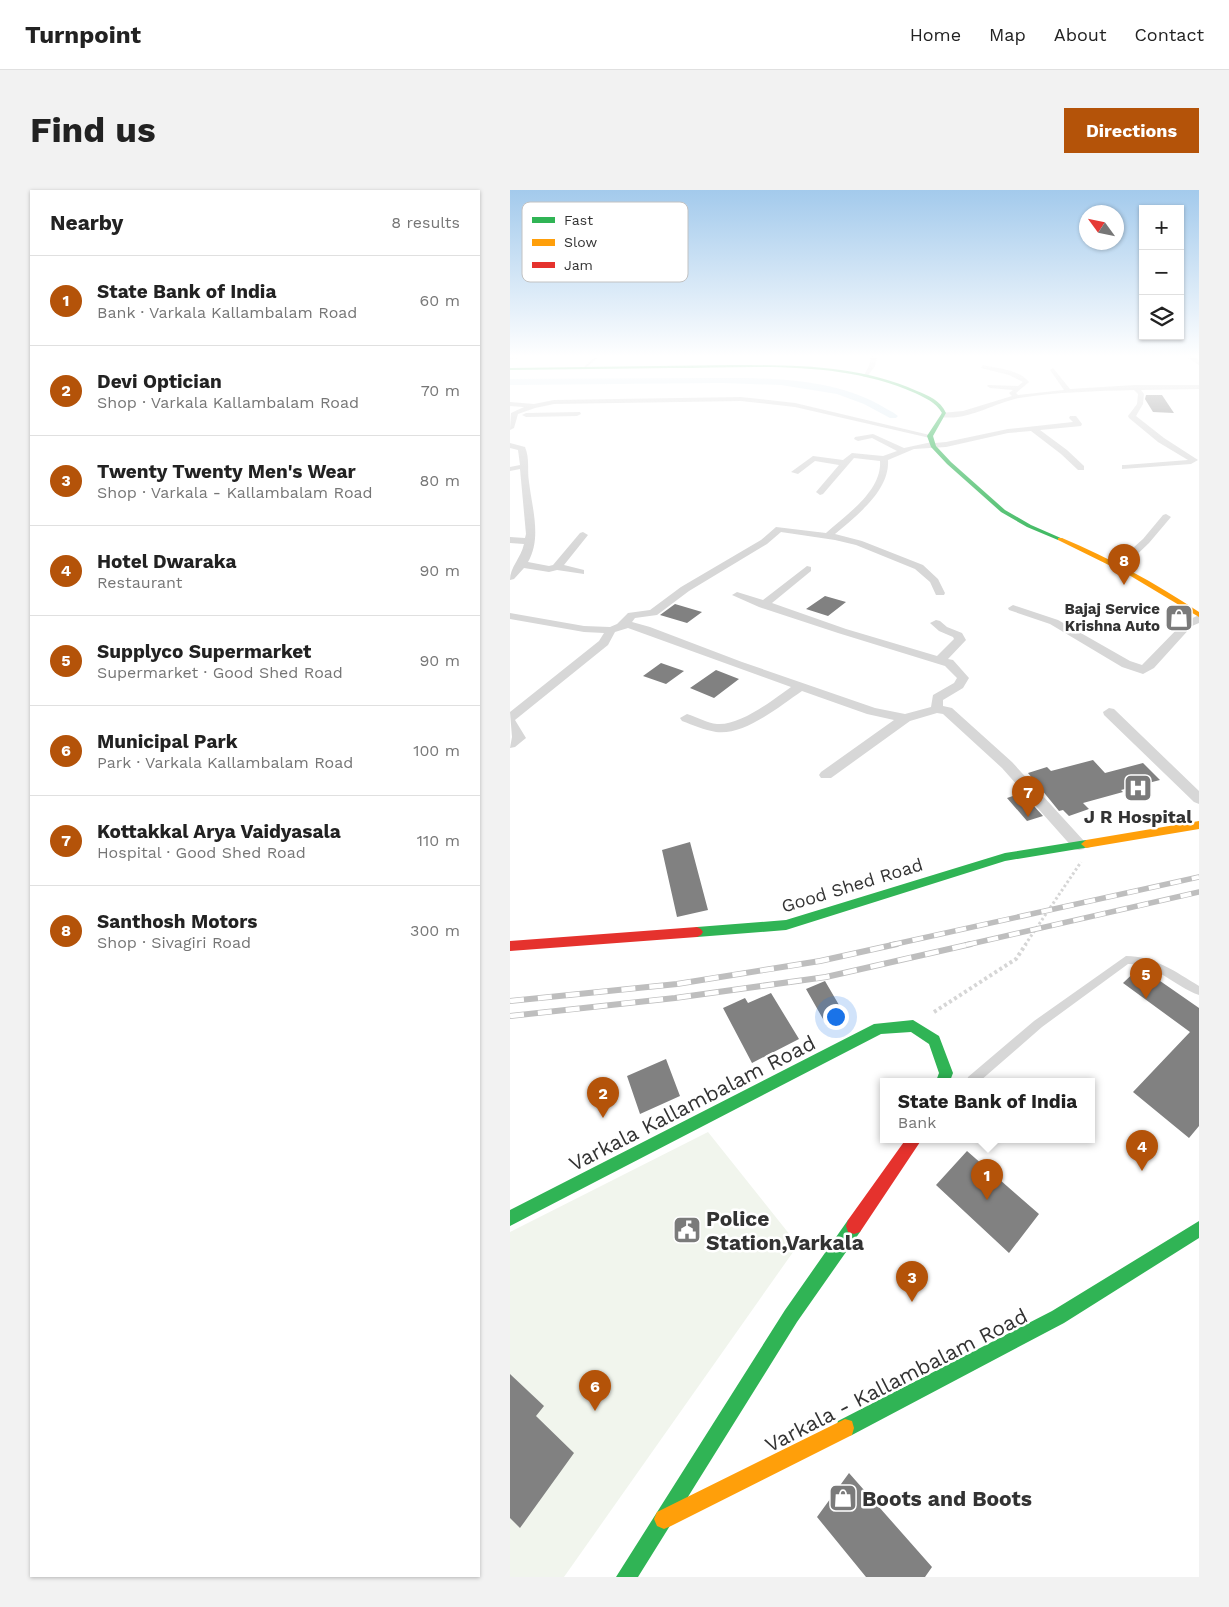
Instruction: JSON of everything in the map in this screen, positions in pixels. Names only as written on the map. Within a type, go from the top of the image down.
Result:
[{"type":"main road","points":[[941,421],[932,442],[948,463],[1003,512],[1119,566],[1156,586],[1199,616]]},
{"type":"main road","name":"Good Shed Road","points":[[510,946],[786,924],[1005,857],[1199,825]]},
{"type":"main road","points":[[913,1026],[934,1040],[946,1073],[944,1078]]},
{"type":"main road","name":"Varkala Kallambalam Road","points":[[510,1218],[879,1028],[913,1026]]},
{"type":"main road","points":[[626,1577],[791,1316],[912,1143]]},
{"type":"main road","name":"Varkala - Kallambalam Road","points":[[664,1519],[797,1453],[1058,1317],[1199,1229]]},
{"type":"street","points":[[853,421],[932,442],[953,443],[995,433],[1077,424],[1075,421]]},
{"type":"street","points":[[1125,468],[1193,462],[1194,460],[1161,440],[1138,421]]},
{"type":"street","points":[[1033,429],[1064,452],[1081,468]]},
{"type":"street","points":[[858,440],[873,436],[902,450]]},
{"type":"street","points":[[820,492],[844,463],[855,455],[884,459],[902,450],[932,442]]},
{"type":"street","points":[[510,444],[521,448],[525,466],[524,484],[530,511],[530,547],[510,577]]},
{"type":"street","points":[[1186,455],[1199,454]]},
{"type":"street","points":[[795,472],[813,458],[844,463]]},
{"type":"street","points":[[828,536],[859,506],[879,482],[885,464],[884,459]]},
{"type":"street","points":[[510,469],[525,466]]},
{"type":"street","points":[[1119,566],[1146,541],[1166,517]]},
{"type":"street","points":[[510,744],[519,738],[510,720],[604,642],[616,628],[632,615],[653,613],[684,589],[764,542],[780,529],[859,543],[918,567],[934,581],[940,593]]},
{"type":"street","points":[[557,567],[583,535]]},
{"type":"street","points":[[510,540],[530,541]]},
{"type":"street","points":[[520,564],[549,569],[557,567],[580,572]]},
{"type":"street","points":[[763,605],[806,569]]},
{"type":"street","points":[[737,595],[893,647],[949,663],[963,678],[959,685],[936,698],[937,709]]},
{"type":"street","points":[[1013,608],[1054,622],[1142,670],[1150,665],[1188,624],[1199,616]]},
{"type":"street","points":[[510,616],[584,629],[616,628],[627,624],[646,629],[800,687],[872,710],[906,718]]},
{"type":"street","points":[[936,623],[943,629],[958,635],[960,640],[940,660]]},
{"type":"street","points":[[687,718],[717,728],[727,728],[767,708],[800,687]]},
{"type":"street","points":[[826,775],[906,718],[937,709],[947,711],[1007,765],[1079,845]]},
{"type":"street","points":[[1109,712],[1199,799]]},
{"type":"lane","points":[[975,1078],[1038,1024],[1126,960],[1137,959],[1151,964],[1199,991]]},
{"type":"path","points":[[913,1026],[1016,959],[1095,842]]},
{"type":"shaded area","points":[[708,1132],[798,1245],[564,1577],[510,1577],[510,1232]]},
{"type":"building","points":[[825,596],[846,602],[828,616],[806,609]]},
{"type":"building","points":[[675,604],[702,612],[687,623],[660,615]]},
{"type":"building","points":[[661,663],[684,671],[666,684],[643,676]]},
{"type":"building","points":[[716,670],[739,679],[714,698],[690,688]]},
{"type":"building","points":[[1093,760],[1105,773],[1143,763],[1160,780],[1121,790],[1123,792],[1083,803],[1089,809],[1069,816],[1063,810],[1059,811],[1028,773],[1047,767],[1051,771]]},
{"type":"building","points":[[1022,793],[1043,816],[1027,821],[1007,798]]},
{"type":"building","points":[[690,842],[708,910],[677,917],[662,850]]},
{"type":"building","points":[[1140,967],[1199,1008],[1199,1126],[1189,1138],[1133,1092],[1190,1032],[1123,983]]},
{"type":"building","points":[[825,981],[846,1017],[827,1026],[806,989]]},
{"type":"building","points":[[771,993],[799,1039],[752,1063],[723,1008],[745,998],[748,1003]]},
{"type":"building","points":[[666,1059],[680,1096],[640,1114],[627,1076]]},
{"type":"building","points":[[967,1151],[1039,1214],[1009,1253],[936,1185]]},
{"type":"building","points":[[510,1374],[544,1406],[536,1416],[574,1453],[520,1528],[510,1518]]},
{"type":"building","points":[[849,1473],[932,1567],[925,1577],[866,1577],[817,1517]]},
{"type":"railway","points":[[891,945],[1199,877]]},
{"type":"railway","points":[[966,945],[1199,892]]},
{"type":"railway","points":[[510,1001],[677,984],[820,961],[897,944]]},
{"type":"railway","points":[[510,1016],[675,998],[826,977],[971,944]]},
{"type":"traffic: fast","points":[[939,421],[930,436],[933,446],[949,463],[1003,511],[1029,526],[1060,539]]},
{"type":"traffic: fast","points":[[697,932],[786,925],[1005,857],[1086,844]]},
{"type":"traffic: fast","points":[[510,1218],[879,1028],[913,1026],[934,1040],[946,1073],[944,1078]]},
{"type":"traffic: fast","points":[[626,1577],[791,1316],[854,1226]]},
{"type":"traffic: fast","points":[[845,1428],[1058,1317],[1199,1229]]},
{"type":"traffic: slow","points":[[1060,539],[1132,574],[1166,593],[1199,615]]},
{"type":"traffic: slow","points":[[1086,844],[1199,825]]},
{"type":"traffic: slow","points":[[664,1519],[845,1428]]},
{"type":"traffic: jam","points":[[510,946],[697,932]]},
{"type":"traffic: jam","points":[[854,1226],[912,1143]]},
{"type":"place","name":"Santhosh Motors","points":[[1124,585]]},
{"type":"place","name":"Bajaj Service Krishna Auto","points":[[1179,618]]},
{"type":"place","name":"J R Hospital","points":[[1138,788]]},
{"type":"place","name":"Kottakkal Arya Vaidyasala","points":[[1028,817]]},
{"type":"place","name":"Supplyco Supermarket","points":[[1146,999]]},
{"type":"place","name":"Devi Optician","points":[[603,1118]]},
{"type":"place","name":"Hotel Dwaraka","points":[[1142,1171]]},
{"type":"place","name":"State Bank of India","points":[[987,1200]]},
{"type":"place","name":"Police Station,Varkala","points":[[687,1230]]},
{"type":"place","name":"Twenty Twenty Men's Wear","points":[[912,1302]]},
{"type":"place","name":"Municipal Park","points":[[595,1411]]},
{"type":"place","name":"Boots and Boots","points":[[843,1498]]}]
